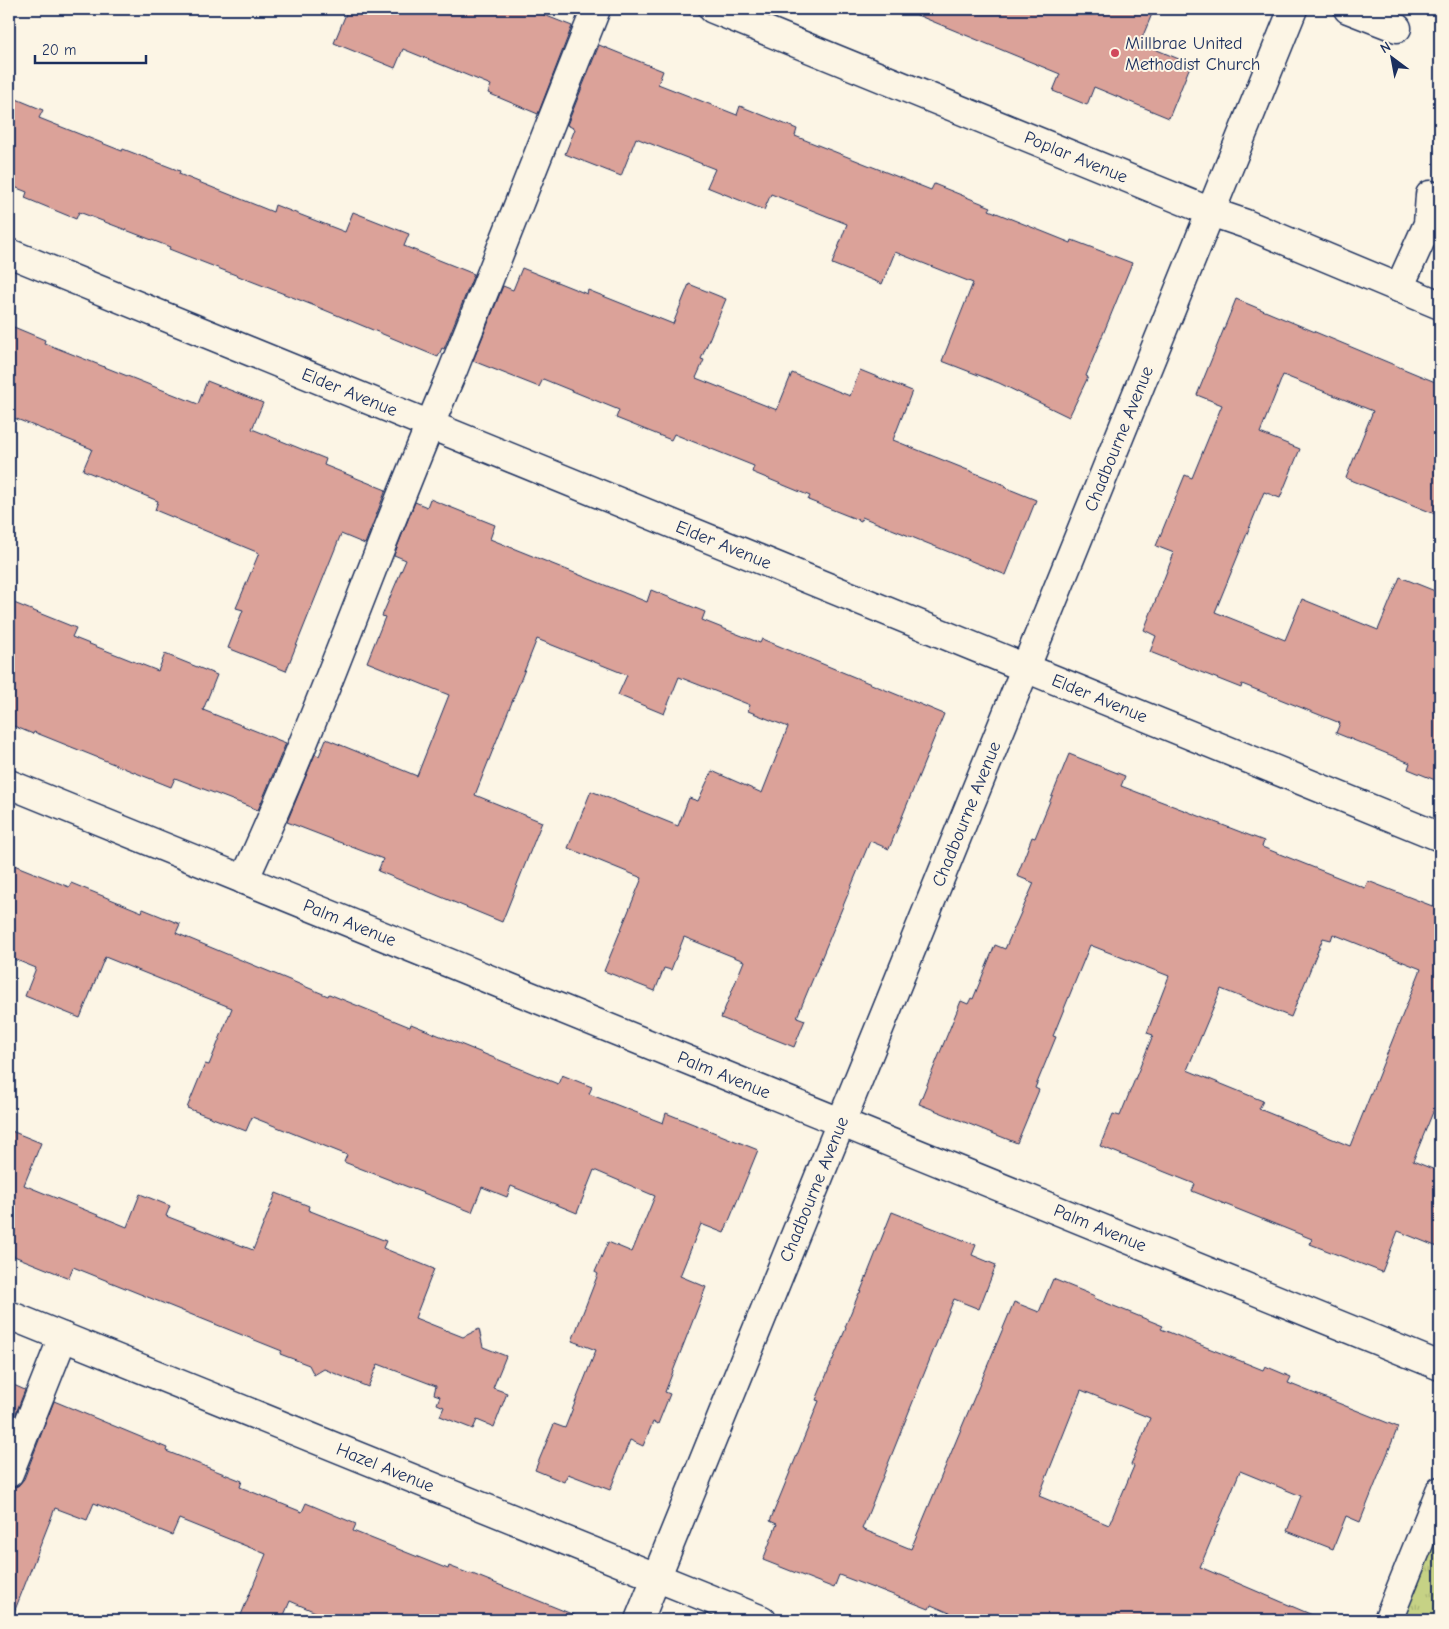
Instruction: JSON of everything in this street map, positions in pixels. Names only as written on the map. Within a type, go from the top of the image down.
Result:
[{"type":"street","points":[[244,880],[270,824],[330,679],[429,425],[471,325],[596,9]]},
{"type":"street","name":"Poplar Avenue","points":[[713,9],[1211,212],[1246,224],[1440,305]]},
{"type":"street","name":"Chadbourne Avenue","points":[[640,1620],[1293,9]]},
{"type":"street","points":[[1348,9],[1397,28]]},
{"type":"street","points":[[1399,288],[1428,224],[1430,195]]},
{"type":"street","name":"Elder Avenue","points":[[9,254],[1440,837]]},
{"type":"street","name":"Palm Avenue","points":[[9,784],[1440,1366]]},
{"type":"street","name":"Hazel Avenue","points":[[9,1315],[762,1620]]},
{"type":"street","points":[[9,1473],[62,1337]]},
{"type":"street","points":[[1388,1620],[1440,1491]]},
{"type":"green space","points":[[1440,1490],[1440,1620],[1388,1620]]},
{"type":"building","points":[[348,9],[529,9],[572,26],[538,114],[488,93],[491,85],[403,49],[395,68],[334,43]]},
{"type":"building","name":"Millbrae United Methodist Church","points":[[905,9],[1154,9],[1140,43],[1191,64],[1169,118],[1094,87],[1087,105],[1053,91],[1060,74]]},
{"type":"building","points":[[599,45],[663,71],[658,84],[737,115],[740,106],[797,129],[795,136],[931,190],[934,184],[991,207],[989,210],[1071,243],[1072,240],[1132,263],[1086,376],[1088,377],[1069,417],[999,383],[942,361],[973,283],[895,252],[882,284],[832,264],[847,224],[771,194],[764,210],[707,187],[715,169],[636,138],[621,176],[565,154],[575,129],[567,125]]},
{"type":"building","points":[[9,96],[43,110],[39,118],[122,151],[123,149],[180,171],[179,174],[273,212],[275,205],[345,232],[353,212],[409,234],[404,246],[474,274],[444,349],[442,348],[438,357],[315,306],[169,249],[170,247],[79,212],[76,219],[25,198],[27,192],[12,186],[9,190]]},
{"type":"building","points":[[522,268],[587,294],[588,290],[673,324],[689,284],[726,299],[701,359],[704,360],[696,378],[777,410],[792,373],[850,396],[860,370],[912,391],[893,440],[1005,485],[1004,487],[1036,500],[1006,575],[862,517],[861,521],[808,500],[810,496],[752,472],[754,466],[674,434],[671,440],[616,418],[619,410],[543,379],[539,387],[473,361],[503,286],[513,290]]},
{"type":"building","points":[[1236,299],[1440,384],[1440,516],[1346,478],[1373,411],[1283,375],[1260,433],[1300,449],[1280,498],[1264,492],[1215,612],[1285,640],[1302,599],[1378,630],[1400,577],[1440,593],[1440,782],[1408,769],[1410,763],[1336,733],[1340,723],[1242,684],[1241,688],[1150,652],[1156,636],[1144,630],[1174,553],[1156,546],[1185,475],[1192,478],[1222,405],[1197,395]]},
{"type":"building","points":[[9,325],[45,340],[44,343],[198,404],[207,381],[263,403],[252,429],[326,459],[324,465],[386,490],[365,544],[341,534],[286,671],[228,648],[243,610],[236,608],[259,553],[155,510],[158,501],[83,470],[92,449],[9,416]]},
{"type":"building","points":[[430,499],[495,525],[490,539],[647,602],[651,590],[705,612],[702,620],[760,643],[762,639],[944,714],[889,849],[870,841],[797,1017],[805,1020],[794,1047],[721,1018],[744,961],[684,937],[671,970],[664,968],[655,991],[604,971],[642,878],[568,848],[591,791],[678,826],[689,798],[698,801],[712,771],[762,793],[788,727],[748,711],[750,705],[679,677],[664,714],[618,695],[627,675],[537,639],[475,795],[542,822],[502,922],[378,871],[383,859],[287,822],[315,754],[319,756],[326,739],[417,776],[449,695],[367,662],[385,617],[382,616],[406,560],[394,555],[415,502],[427,507]]},
{"type":"building","points":[[9,601],[76,628],[72,637],[158,671],[165,654],[217,675],[203,710],[286,743],[258,810],[175,778],[171,787],[34,732],[33,734],[9,724]]},
{"type":"building","points":[[1069,754],[1125,776],[1121,786],[1264,841],[1262,847],[1365,888],[1368,881],[1440,909],[1440,1095],[1413,1161],[1440,1172],[1440,1248],[1398,1231],[1382,1272],[1310,1244],[1312,1239],[1192,1191],[1195,1184],[1100,1146],[1113,1114],[1120,1116],[1153,1035],[1147,1033],[1169,976],[1090,945],[1053,1036],[1056,1037],[1035,1088],[1039,1090],[1017,1143],[919,1104],[961,1001],[968,1004],[971,998],[973,999],[995,945],[1005,949],[1034,883],[1017,876],[1032,837],[1035,838]],"holes":[[[1333,934],[1421,969],[1350,1146],[1259,1109],[1263,1101],[1187,1070],[1221,989],[1291,1017],[1323,938],[1331,940]]]},
{"type":"building","points":[[9,863],[69,887],[71,883],[142,912],[143,909],[180,924],[176,933],[328,996],[329,994],[410,1027],[411,1024],[558,1084],[562,1075],[592,1087],[589,1094],[663,1123],[666,1113],[758,1150],[724,1233],[701,1224],[680,1276],[706,1287],[665,1392],[670,1394],[658,1424],[653,1422],[643,1446],[630,1440],[610,1490],[568,1474],[564,1482],[535,1470],[554,1424],[565,1428],[596,1350],[572,1341],[598,1274],[595,1272],[608,1242],[632,1252],[655,1196],[594,1170],[577,1213],[511,1186],[507,1197],[482,1187],[472,1212],[344,1162],[347,1155],[252,1117],[246,1131],[187,1108],[205,1064],[209,1065],[232,1008],[105,957],[80,1018],[25,996],[36,968],[9,957]]},
{"type":"building","points":[[9,1130],[41,1143],[24,1185],[127,1227],[140,1194],[170,1206],[166,1216],[253,1250],[276,1193],[309,1206],[308,1210],[386,1241],[383,1248],[434,1269],[415,1318],[463,1337],[479,1329],[483,1347],[506,1356],[493,1388],[507,1393],[494,1427],[477,1420],[473,1429],[440,1416],[444,1407],[437,1404],[440,1396],[434,1394],[436,1386],[378,1364],[368,1387],[324,1369],[314,1375],[309,1365],[280,1354],[282,1351],[73,1267],[69,1278],[9,1254]]},
{"type":"building","points":[[892,1212],[976,1245],[972,1255],[996,1265],[979,1309],[954,1299],[862,1529],[911,1549],[1014,1302],[1039,1312],[1053,1279],[1163,1326],[1161,1329],[1263,1370],[1265,1366],[1291,1377],[1288,1383],[1398,1427],[1360,1522],[1346,1516],[1333,1549],[1287,1531],[1301,1496],[1240,1471],[1200,1567],[1324,1620],[966,1620],[931,1605],[929,1609],[839,1575],[834,1588],[763,1560],[777,1524],[770,1521],[819,1401],[816,1400]],"holes":[[[1081,1390],[1150,1418],[1131,1465],[1134,1466],[1109,1525],[1039,1496]]]},
{"type":"building","points":[[9,1383],[25,1390],[9,1431]]},
{"type":"building","points":[[54,1401],[167,1448],[166,1451],[242,1481],[240,1487],[302,1512],[306,1503],[356,1524],[353,1531],[448,1569],[449,1566],[470,1573],[584,1620],[334,1620],[290,1601],[282,1620],[239,1620],[266,1554],[179,1519],[172,1535],[94,1503],[87,1520],[55,1508],[11,1620],[9,1620],[9,1488],[18,1486],[24,1479]]},
{"type":"place","name":"Millbrae United Methodist Church","points":[[1115,53]]}]
